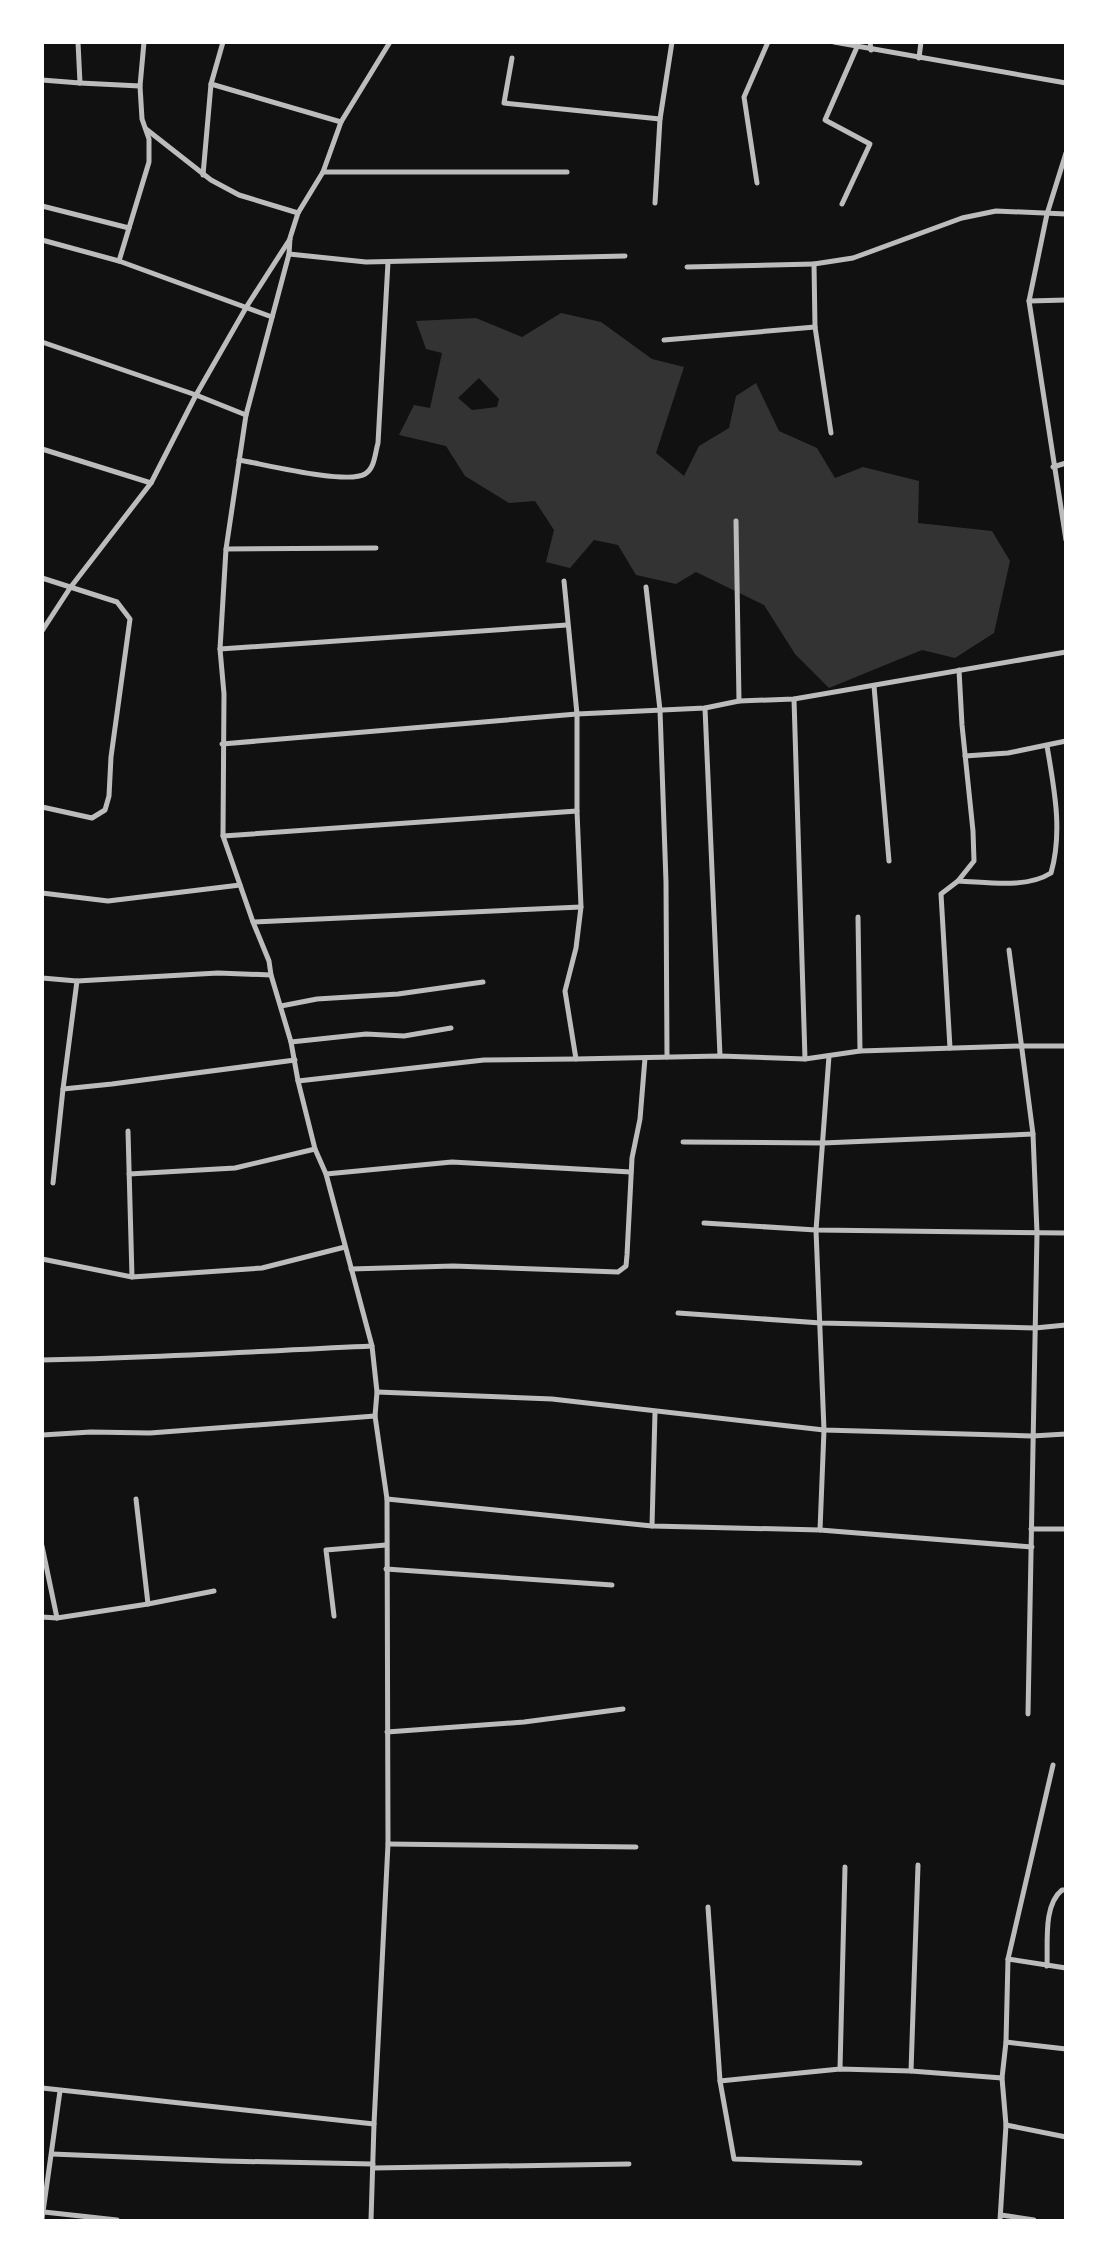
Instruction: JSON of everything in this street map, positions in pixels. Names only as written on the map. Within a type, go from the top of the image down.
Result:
[{"type":"street","points":[[78,42],[80,83]]},
{"type":"street","points":[[119,261],[150,162],[150,139],[142,119],[140,86],[144,42]]},
{"type":"street","points":[[203,176],[211,84],[223,42]]},
{"type":"street","points":[[372,2220],[374,2124],[388,1844],[387,1499],[375,1416],[377,1392],[372,1346],[326,1174],[315,1149],[291,1042],[271,975],[269,961],[252,922],[223,836],[222,744],[224,694],[220,649],[226,549],[246,415],[289,254],[290,238],[298,213],[323,172],[341,122],[390,42]]},
{"type":"street","points":[[655,203],[660,119],[672,42]]},
{"type":"street","points":[[756,183],[744,97],[768,42]]},
{"type":"street","points":[[834,42],[871,50],[1066,82]]},
{"type":"street","points":[[870,42],[871,50]]},
{"type":"street","points":[[919,58],[921,42]]},
{"type":"street","points":[[842,204],[870,144],[825,120],[857,47]]},
{"type":"street","points":[[512,58],[504,103],[660,119]]},
{"type":"street","points":[[42,80],[140,86]]},
{"type":"street","points":[[211,84],[341,122]]},
{"type":"street","points":[[146,128],[203,176],[239,195],[298,213]]},
{"type":"street","points":[[1066,153],[1047,214],[1029,301],[1053,467],[1066,540]]},
{"type":"street","points":[[323,172],[567,172]]},
{"type":"street","points":[[42,206],[129,228]]},
{"type":"street","points":[[688,267],[814,264],[853,258],[962,218],[996,211],[1066,214]]},
{"type":"street","points":[[42,631],[70,588],[151,483],[196,395],[247,306],[290,238]]},
{"type":"street","points":[[42,240],[119,261],[247,306],[272,317]]},
{"type":"street","points":[[289,254],[366,262],[625,256]]},
{"type":"street","points":[[239,460],[330,476],[355,478],[366,473],[373,465],[378,443],[388,262]]},
{"type":"street","points":[[814,264],[815,327],[830,433]]},
{"type":"street","points":[[1029,301],[1066,300]]},
{"type":"street","points":[[664,340],[815,327]]},
{"type":"street","points":[[42,342],[196,395],[246,415]]},
{"type":"street","points":[[42,449],[151,483]]},
{"type":"street","points":[[1053,467],[1066,463]]},
{"type":"street","points":[[736,521],[739,701]]},
{"type":"street","points":[[226,549],[376,548]]},
{"type":"street","points":[[42,578],[117,602],[130,619],[111,757],[109,796],[105,810],[92,818],[42,807]]},
{"type":"street","points":[[564,581],[577,714],[577,811],[581,907],[576,948],[565,991],[576,1059]]},
{"type":"street","points":[[646,587],[660,710],[666,882],[667,1057]]},
{"type":"street","points":[[220,649],[567,625]]},
{"type":"street","points":[[222,744],[577,714],[705,708],[739,701],[794,699],[1066,652]]},
{"type":"street","points":[[950,1048],[941,894],[958,881],[974,861],[960,670]]},
{"type":"street","points":[[874,686],[888,861]]},
{"type":"street","points":[[794,699],[805,1059]]},
{"type":"street","points":[[705,708],[720,1056]]},
{"type":"street","points":[[965,756],[1008,753],[1066,741]]},
{"type":"street","points":[[958,881],[1019,882],[1041,880],[1052,873],[1055,861],[1057,811],[1047,746]]},
{"type":"street","points":[[223,836],[577,811]]},
{"type":"street","points":[[42,893],[108,901],[240,885]]},
{"type":"street","points":[[252,922],[581,907]]},
{"type":"street","points":[[858,917],[860,1051]]},
{"type":"street","points":[[1009,950],[1033,1134],[1037,1233],[1028,1714]]},
{"type":"street","points":[[42,978],[77,981],[218,973],[271,975]]},
{"type":"street","points":[[53,1182],[77,981]]},
{"type":"street","points":[[281,1006],[317,999],[398,994],[483,982]]},
{"type":"street","points":[[291,1042],[366,1034],[404,1036],[450,1028]]},
{"type":"street","points":[[298,1080],[484,1060],[720,1056],[805,1059],[860,1051],[1066,1046]]},
{"type":"street","points":[[820,1530],[824,1430],[816,1230],[829,1056]]},
{"type":"street","points":[[351,1269],[453,1266],[618,1272],[626,1266],[628,1255],[632,1158],[640,1119],[645,1058]]},
{"type":"street","points":[[63,1089],[295,1060]]},
{"type":"street","points":[[128,1130],[132,1277]]},
{"type":"street","points":[[683,1142],[823,1143],[1033,1134]]},
{"type":"street","points":[[129,1174],[235,1168],[315,1149]]},
{"type":"street","points":[[326,1174],[452,1162],[631,1172]]},
{"type":"street","points":[[704,1224],[816,1230],[1066,1233]]},
{"type":"street","points":[[42,1259],[132,1277],[262,1268],[345,1247]]},
{"type":"street","points":[[678,1313],[821,1323],[1035,1328],[1066,1325]]},
{"type":"street","points":[[42,1360],[132,1359],[178,1354],[372,1346]]},
{"type":"street","points":[[377,1392],[552,1399],[824,1430],[1032,1436],[1066,1434]]},
{"type":"street","points":[[652,1526],[654,1412]]},
{"type":"street","points":[[42,1436],[91,1432],[150,1433],[375,1416]]},
{"type":"street","points":[[136,1499],[148,1604]]},
{"type":"street","points":[[387,1499],[652,1526],[820,1530],[1032,1547]]},
{"type":"street","points":[[1031,1529],[1066,1529]]},
{"type":"street","points":[[42,1546],[57,1618]]},
{"type":"street","points":[[334,1616],[326,1550],[386,1546]]},
{"type":"street","points":[[386,1569],[612,1585]]},
{"type":"street","points":[[42,1617],[57,1618],[148,1604],[214,1591]]},
{"type":"street","points":[[388,1732],[524,1722],[623,1710]]},
{"type":"street","points":[[1034,2220],[1001,2218],[1006,2125],[1002,2078],[1006,2042],[1008,1959],[1053,1765]]},
{"type":"street","points":[[388,1844],[636,1846]]},
{"type":"street","points":[[911,2070],[918,1865]]},
{"type":"street","points":[[840,2069],[845,1867]]},
{"type":"street","points":[[1047,1966],[1051,1907],[1056,1895],[1062,1890],[1066,1890]]},
{"type":"street","points":[[708,1907],[720,2081],[734,2159],[860,2163]]},
{"type":"street","points":[[1008,1959],[1066,1968]]},
{"type":"street","points":[[1006,2042],[1066,2049]]},
{"type":"street","points":[[720,2081],[840,2069],[911,2070],[1002,2078]]},
{"type":"street","points":[[42,2088],[374,2124]]},
{"type":"street","points":[[42,2219],[60,2091]]},
{"type":"street","points":[[1006,2125],[1066,2136]]},
{"type":"street","points":[[52,2154],[373,2166],[629,2164]]},
{"type":"street","points":[[44,2212],[117,2220]]},
{"type":"shaded area","points":[[561,313],[601,322],[652,359],[684,367],[656,453],[684,476],[699,446],[729,428],[736,396],[756,383],[779,431],[817,448],[835,478],[863,467],[919,481],[918,523],[992,531],[1010,561],[994,633],[955,658],[922,650],[829,688],[795,654],[764,605],[696,572],[676,584],[636,575],[618,545],[594,540],[570,568],[546,562],[554,530],[535,501],[509,503],[465,476],[446,446],[399,435],[414,405],[430,408],[442,353],[426,349],[416,321],[476,318],[522,337]],"holes":[[[479,378],[499,399],[497,407],[472,410],[458,398]]]}]
